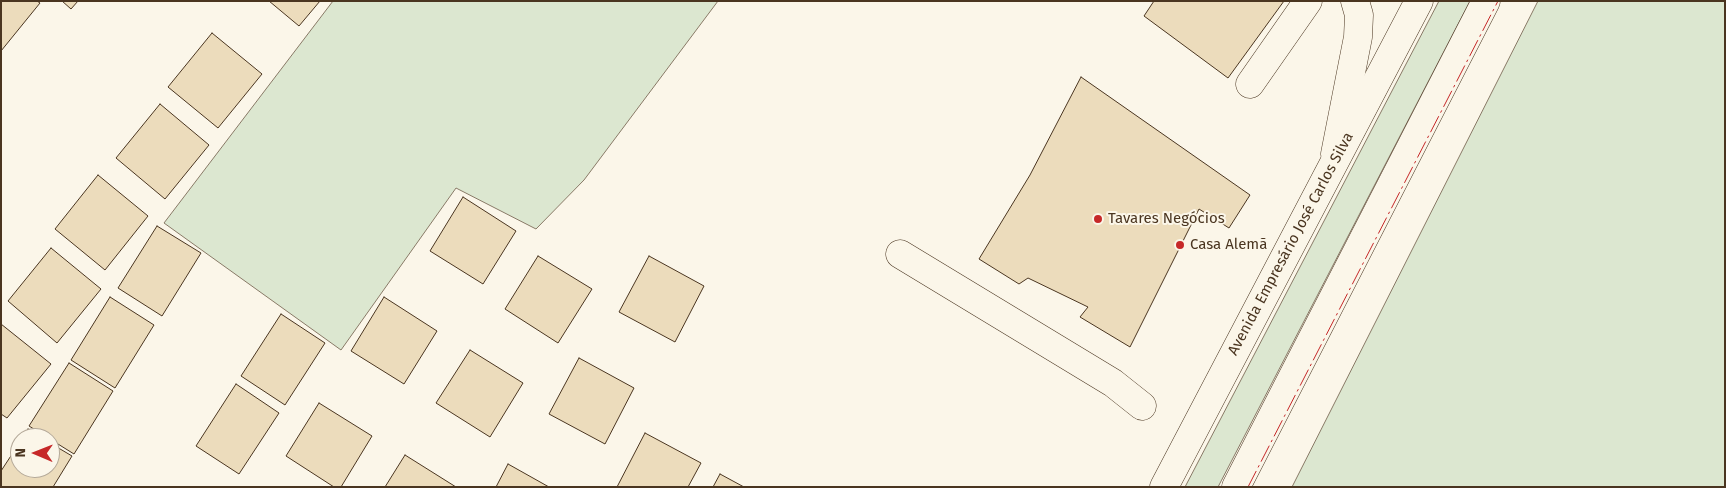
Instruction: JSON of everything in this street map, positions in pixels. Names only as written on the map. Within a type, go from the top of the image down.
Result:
[{"type":"main road","points":[[1250,84],[1308,1]]},
{"type":"main road","points":[[1332,166],[1358,37],[1359,15],[1355,1]]},
{"type":"main road","name":"Avenida Empresário José Carlos Silva","points":[[1164,487],[1419,1]]},
{"type":"main road","points":[[1236,487],[1486,1]]},
{"type":"main road","points":[[900,254],[1113,383],[1142,406]]},
{"type":"green space","points":[[333,1],[718,1],[584,180],[536,229],[456,188],[341,350],[164,223]]},
{"type":"green space","points":[[1439,1],[1470,1],[1218,487],[1185,487]]},
{"type":"green space","points":[[1538,1],[1725,1],[1725,487],[1292,487]]},
{"type":"building","points":[[1,1],[37,1],[40,3],[1,51]]},
{"type":"building","points":[[62,1],[78,1],[71,9]]},
{"type":"building","points":[[269,1],[320,1],[299,26]]},
{"type":"building","points":[[1154,1],[1284,1],[1228,78],[1144,16]]},
{"type":"building","points":[[212,33],[262,74],[218,128],[168,87]]},
{"type":"building","name":"Tavares Negócios","points":[[1081,77],[1250,195],[1229,228],[1199,209],[1130,347],[1080,317],[1088,307],[1028,278],[1019,284],[979,259],[1030,175]]},
{"type":"building","points":[[160,104],[209,145],[165,199],[116,158]]},
{"type":"building","points":[[98,175],[148,216],[105,270],[55,229]]},
{"type":"building","points":[[463,197],[516,231],[483,284],[430,251]]},
{"type":"building","points":[[157,226],[201,253],[162,316],[118,288]]},
{"type":"building","points":[[51,248],[101,289],[57,343],[8,301]]},
{"type":"building","points":[[538,256],[592,289],[558,343],[505,309]]},
{"type":"building","points":[[649,256],[704,286],[675,342],[619,312]]},
{"type":"building","points":[[110,297],[154,325],[115,388],[71,360]]},
{"type":"building","points":[[384,297],[437,331],[404,384],[351,351]]},
{"type":"building","points":[[281,314],[325,343],[285,405],[241,376]]},
{"type":"building","points":[[1,324],[51,364],[7,418],[1,414]]},
{"type":"building","points":[[470,350],[523,383],[490,437],[436,403]]},
{"type":"building","points":[[579,358],[634,388],[605,444],[549,414]]},
{"type":"building","points":[[69,363],[113,391],[74,454],[60,445],[60,428],[32,428],[29,426]]},
{"type":"building","points":[[236,384],[279,413],[239,474],[196,446]]},
{"type":"building","points":[[319,403],[372,436],[341,487],[334,487],[286,456]]},
{"type":"building","points":[[645,433],[701,463],[688,487],[617,487]]},
{"type":"building","points":[[60,449],[72,456],[60,476]]},
{"type":"building","points":[[405,455],[456,487],[385,487]]},
{"type":"building","points":[[10,457],[10,478],[59,478],[53,487],[1,487],[1,471]]},
{"type":"building","points":[[508,464],[549,487],[496,487]]},
{"type":"building","points":[[720,474],[744,487],[713,487]]},
{"type":"power","points":[[1248,487],[1498,1]]},
{"type":"place","name":"Tavares Negócios","points":[[1098,219]]},
{"type":"place","name":"Casa Alemã","points":[[1180,245]]}]
